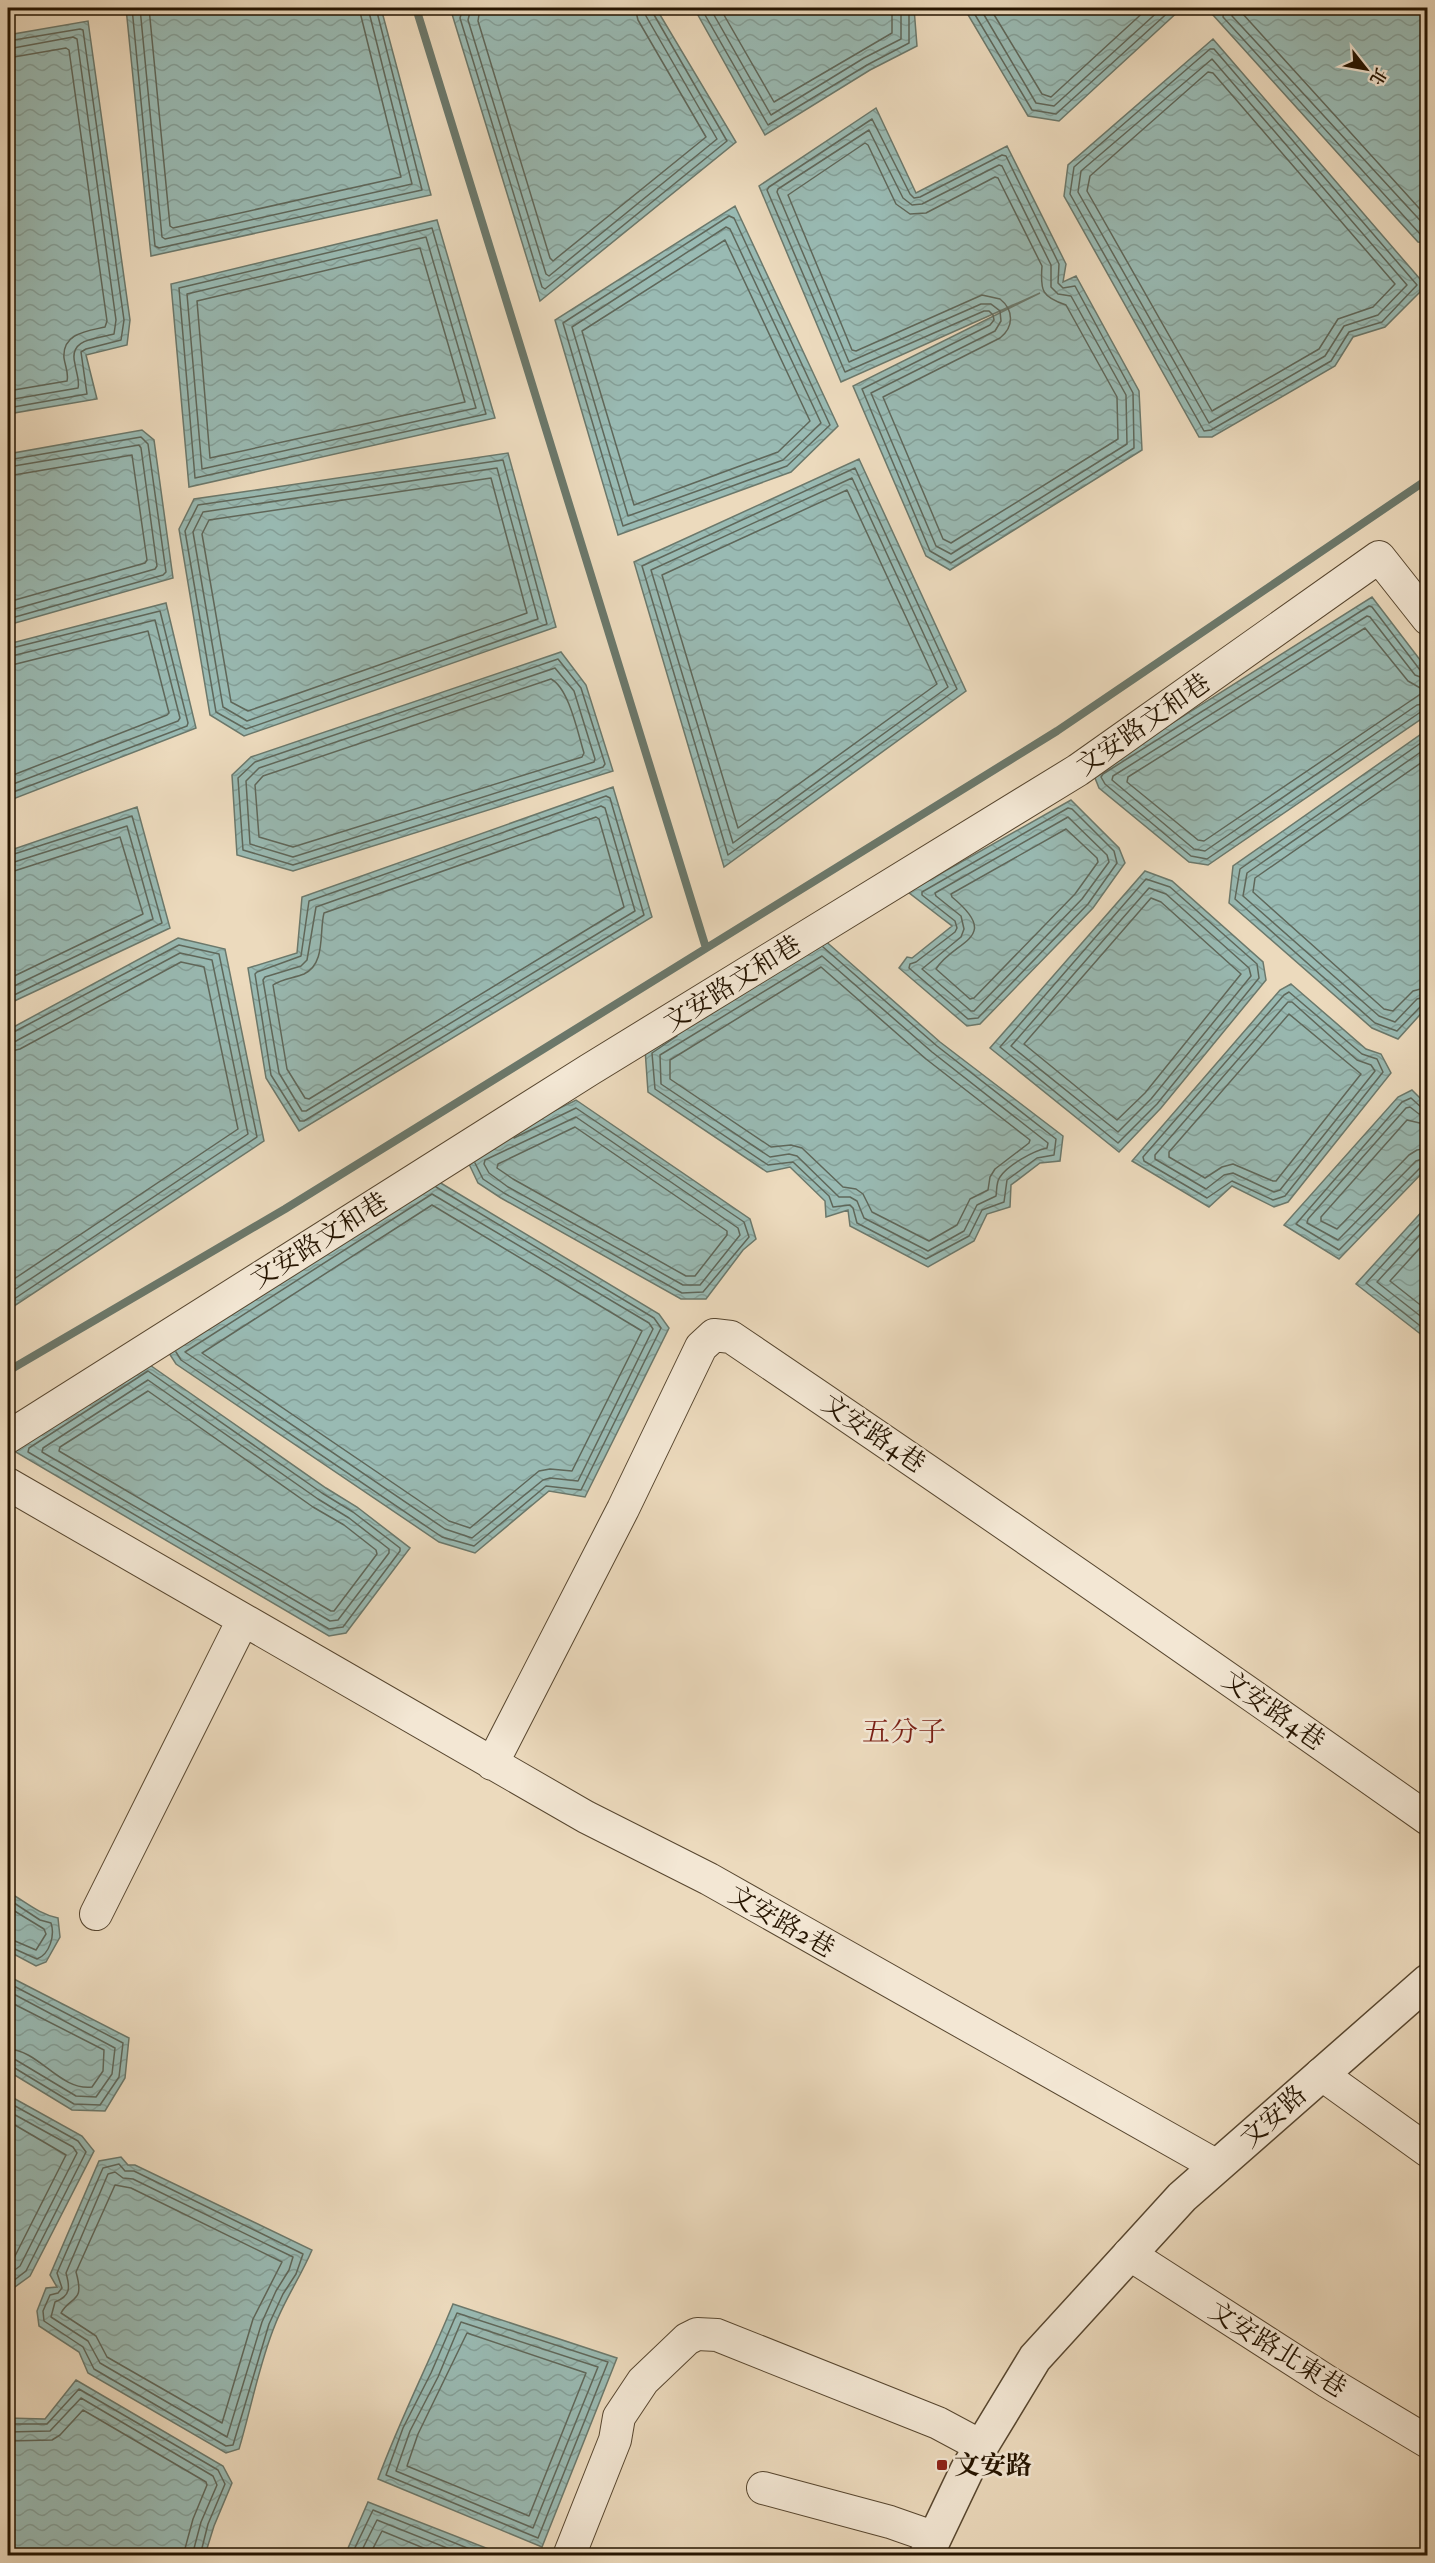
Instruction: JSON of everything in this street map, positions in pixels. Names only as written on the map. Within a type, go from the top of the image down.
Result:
[{"type":"street","name":"文安路文和巷","points":[[8,1437],[589,1070],[1078,770],[1379,557],[1428,619]]},
{"type":"street","name":"文安路4巷","points":[[492,1764],[623,1509],[701,1347],[714,1335],[731,1337],[900,1450],[1428,1819]]},
{"type":"street","name":"文安路2巷","points":[[8,1484],[347,1678],[492,1764],[586,1817],[709,1879],[1217,2166]]},
{"type":"street","points":[[96,1914],[243,1620]]},
{"type":"street","name":"文安路","points":[[930,2547],[981,2446],[1035,2358],[1182,2197],[1428,1981]]},
{"type":"street","points":[[1321,2074],[1428,2151]]},
{"type":"street","name":"文安路北東巷","points":[[1129,2254],[1328,2382],[1428,2442]]},
{"type":"street","points":[[568,2556],[615,2440],[619,2417],[643,2380],[679,2345],[697,2334],[717,2335],[938,2423],[981,2446]]},
{"type":"street","points":[[763,2488],[890,2522],[930,2547]]},
{"type":"water","points":[[126,8],[381,8],[431,195],[151,256]]},
{"type":"water","points":[[461,8],[656,8],[736,142],[540,301],[452,14]]},
{"type":"water","points":[[694,8],[914,8],[917,46],[870,70],[765,135]]},
{"type":"water","points":[[964,8],[1182,8],[1059,121],[1028,116]]},
{"type":"water","points":[[1221,8],[1420,8],[1427,15],[1427,243],[1418,242],[1213,15]]},
{"type":"water","points":[[88,21],[130,320],[127,345],[86,355],[97,399],[8,414],[8,35]]},
{"type":"water","points":[[1213,39],[1426,286],[1385,327],[1353,337],[1335,366],[1212,437],[1199,437],[1064,196],[1068,165]]},
{"type":"water","points":[[876,108],[916,193],[1007,146],[1066,264],[1063,282],[1076,276],[1139,391],[1142,450],[950,570],[926,556],[853,386],[1040,293],[841,382],[759,186]]},
{"type":"water","points":[[735,206],[838,426],[791,472],[618,535],[555,320]]},
{"type":"water","points":[[437,220],[495,418],[189,487],[171,284]]},
{"type":"water","points":[[142,430],[154,440],[173,578],[8,625],[8,454]]},
{"type":"water","points":[[508,453],[556,627],[244,736],[210,715],[179,529],[194,499]]},
{"type":"water","points":[[859,459],[966,691],[724,867],[634,562]]},
{"type":"water","points":[[1372,597],[1427,669],[1427,715],[1208,865],[1189,862],[1099,788],[1093,773]]},
{"type":"water","points":[[166,603],[196,728],[8,801],[8,644]]},
{"type":"water","points":[[561,652],[586,685],[613,771],[293,871],[237,855],[232,775],[251,757]]},
{"type":"water","points":[[1427,730],[1427,1007],[1398,1039],[1372,1028],[1229,903],[1233,866]]},
{"type":"water","points":[[613,787],[652,917],[299,1131],[266,1078],[248,968],[297,953],[302,897]]},
{"type":"water","points":[[1071,800],[1119,848],[1125,863],[1093,908],[980,1024],[967,1026],[899,968],[907,957],[912,958],[952,926],[908,892]]},
{"type":"water","points":[[137,807],[170,928],[8,1004],[8,851]]},
{"type":"water","points":[[1145,871],[1172,881],[1263,962],[1266,980],[1161,1108],[1119,1152],[990,1048]]},
{"type":"water","points":[[178,938],[225,949],[264,1141],[8,1310],[8,1030]]},
{"type":"water","points":[[822,938],[940,1042],[1063,1136],[1060,1161],[1040,1163],[1011,1185],[1010,1207],[987,1214],[974,1241],[928,1267],[850,1226],[848,1210],[826,1217],[825,1201],[790,1167],[767,1172],[648,1092],[645,1049]]},
{"type":"water","points":[[1291,984],[1366,1049],[1381,1054],[1391,1073],[1288,1202],[1274,1207],[1232,1186],[1209,1207],[1132,1161],[1280,990]]},
{"type":"water","points":[[1412,1090],[1427,1105],[1427,1168],[1339,1259],[1284,1225],[1398,1097]]},
{"type":"water","points":[[576,1100],[750,1219],[756,1239],[743,1250],[706,1299],[681,1299],[501,1198],[478,1183],[469,1164],[457,1159]]},
{"type":"water","points":[[439,1182],[659,1314],[669,1328],[585,1497],[549,1491],[475,1553],[439,1542],[176,1364],[165,1347]]},
{"type":"water","points":[[1427,1206],[1427,1339],[1356,1284]]},
{"type":"water","points":[[147,1363],[326,1488],[357,1507],[410,1548],[346,1633],[329,1636],[14,1451]]},
{"type":"water","points":[[8,1892],[38,1910],[58,1918],[60,1937],[46,1962],[36,1966],[8,1951]]},
{"type":"water","points":[[8,1976],[129,2038],[125,2078],[105,2111],[72,2110],[8,2071]]},
{"type":"water","points":[[8,2095],[82,2136],[94,2151],[30,2276],[8,2292]]},
{"type":"water","points":[[121,2157],[128,2165],[135,2165],[312,2250],[283,2306],[269,2340],[239,2449],[226,2453],[88,2373],[79,2352],[39,2326],[37,2311],[46,2288],[57,2287],[50,2275],[99,2161]]},
{"type":"water","points":[[453,2304],[617,2358],[542,2547],[378,2479]]},
{"type":"water","points":[[76,2380],[223,2466],[232,2483],[205,2555],[8,2555],[8,2418],[45,2419]]},
{"type":"water","points":[[368,2502],[504,2555],[345,2555]]},
{"type":"waterway","points":[[416,8],[706,948]]},
{"type":"waterway","points":[[8,1371],[285,1209],[1057,731],[1428,479]]},
{"type":"place","name":"文安路","points":[[942,2465]]},
{"type":"district","name":"五分子","points":[[904,1731]]}]
